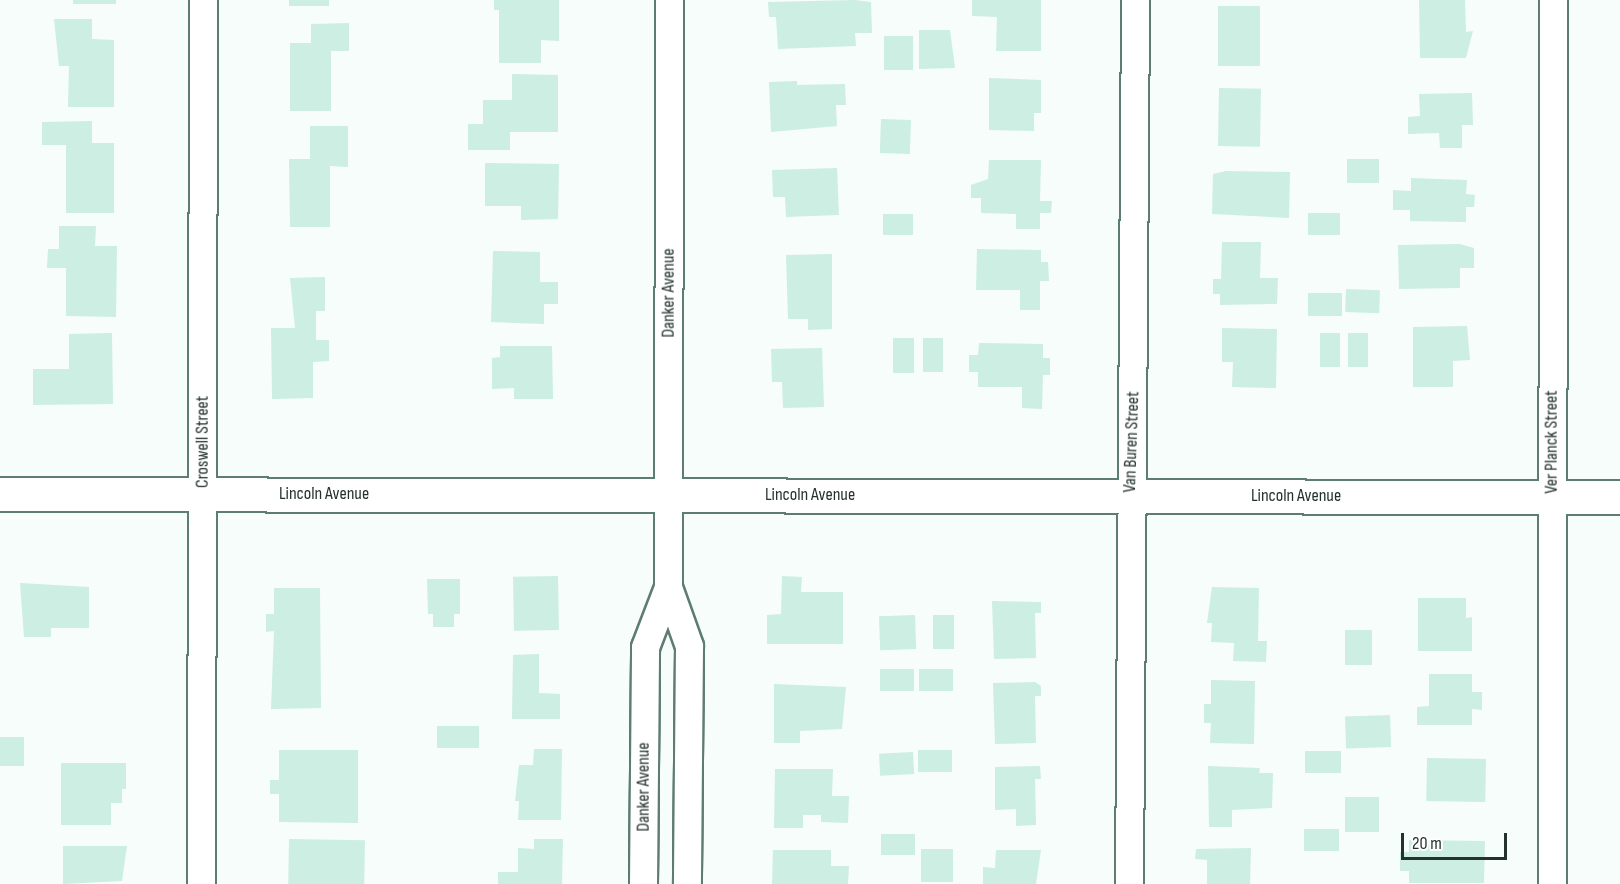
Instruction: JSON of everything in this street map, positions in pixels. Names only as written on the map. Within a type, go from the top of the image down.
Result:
[{"type":"street","name":"Croswell Street","points":[[201,884],[202,0]]},
{"type":"street","name":"Danker Avenue","points":[[643,884],[645,647],[668,587],[670,494],[669,0]]},
{"type":"street","name":"Van Buren Street","points":[[1129,884],[1130,495],[1136,0]]},
{"type":"street","name":"Ver Planck Street","points":[[1552,884],[1553,0]]},
{"type":"street","name":"Lincoln Avenue","points":[[0,494],[1620,497]]},
{"type":"street","name":"Danker Avenue","points":[[668,587],[689,646],[687,884]]},
{"type":"building","points":[[73,0],[116,0],[116,4],[73,4]]},
{"type":"building","points":[[289,0],[329,0],[329,6],[289,6]]},
{"type":"building","points":[[494,0],[559,0],[559,41],[541,40],[541,63],[499,63],[499,10],[494,10]]},
{"type":"building","points":[[855,0],[871,2],[872,33],[855,33],[856,46],[778,49],[776,17],[769,17],[768,2]]},
{"type":"building","points":[[972,0],[1041,0],[1041,51],[996,51],[997,17],[972,16]]},
{"type":"building","points":[[1419,0],[1465,0],[1466,32],[1473,31],[1466,58],[1420,58]]},
{"type":"building","points":[[1218,6],[1260,6],[1260,66],[1218,66]]},
{"type":"building","points":[[54,19],[92,19],[92,39],[114,40],[114,107],[68,107],[69,66],[59,66]]},
{"type":"building","points":[[349,23],[349,51],[331,51],[331,111],[290,111],[290,43],[311,43],[311,24]]},
{"type":"building","points":[[919,30],[950,30],[955,68],[919,69]]},
{"type":"building","points":[[884,36],[913,36],[913,70],[884,70]]},
{"type":"building","points":[[512,74],[558,75],[558,132],[510,132],[510,150],[468,150],[468,124],[483,124],[483,100],[512,100]]},
{"type":"building","points":[[989,78],[1041,80],[1041,113],[1034,113],[1034,131],[989,130]]},
{"type":"building","points":[[797,81],[797,85],[845,84],[846,105],[836,105],[837,126],[771,132],[769,82]]},
{"type":"building","points":[[1219,88],[1261,89],[1260,147],[1218,146]]},
{"type":"building","points":[[1472,93],[1473,125],[1462,125],[1462,148],[1440,148],[1439,133],[1408,134],[1408,117],[1420,116],[1419,94]]},
{"type":"building","points":[[881,119],[911,120],[910,154],[880,153]]},
{"type":"building","points":[[92,121],[92,143],[114,143],[114,213],[66,213],[66,145],[42,145],[42,122]]},
{"type":"building","points":[[310,126],[348,126],[348,167],[330,166],[330,227],[290,227],[289,159],[310,159]]},
{"type":"building","points":[[1347,159],[1379,159],[1379,183],[1347,183]]},
{"type":"building","points":[[989,160],[1041,160],[1040,201],[1052,201],[1051,213],[1040,213],[1040,229],[1016,229],[1016,214],[981,213],[981,198],[971,198],[971,185],[988,179]]},
{"type":"building","points":[[485,163],[559,164],[558,219],[521,220],[521,206],[485,206]]},
{"type":"building","points":[[837,168],[839,215],[786,217],[785,197],[773,197],[772,170]]},
{"type":"building","points":[[1226,171],[1290,172],[1289,218],[1212,214],[1213,174]]},
{"type":"building","points":[[1411,178],[1467,180],[1466,194],[1475,195],[1474,207],[1466,207],[1466,222],[1410,221],[1410,210],[1393,210],[1393,190],[1411,191]]},
{"type":"building","points":[[1308,213],[1340,213],[1340,235],[1308,235]]},
{"type":"building","points":[[883,214],[913,214],[913,235],[883,235]]},
{"type":"building","points":[[59,226],[96,226],[95,246],[117,246],[116,317],[66,316],[66,268],[47,268],[48,249],[59,249]]},
{"type":"building","points":[[1222,242],[1261,242],[1260,278],[1278,278],[1277,304],[1220,305],[1220,294],[1213,294],[1213,279],[1221,279]]},
{"type":"building","points":[[1460,244],[1474,248],[1474,268],[1460,268],[1460,288],[1399,289],[1398,245]]},
{"type":"building","points":[[977,249],[1041,250],[1041,262],[1048,262],[1049,281],[1040,281],[1040,310],[1020,310],[1020,290],[976,290]]},
{"type":"building","points":[[493,251],[540,252],[540,282],[558,282],[558,304],[544,304],[544,324],[491,322]]},
{"type":"building","points":[[832,254],[832,329],[808,330],[808,319],[788,319],[786,255]]},
{"type":"building","points":[[325,277],[325,311],[316,311],[316,340],[329,340],[329,361],[313,362],[313,398],[272,399],[271,328],[295,328],[290,278]]},
{"type":"building","points":[[1346,289],[1380,290],[1379,313],[1345,312]]},
{"type":"building","points":[[1308,293],[1342,293],[1342,316],[1308,316]]},
{"type":"building","points":[[1467,326],[1470,360],[1453,361],[1453,387],[1413,387],[1413,327]]},
{"type":"building","points":[[1222,328],[1277,329],[1276,388],[1232,387],[1233,362],[1222,362]]},
{"type":"building","points":[[112,333],[113,404],[33,405],[33,369],[69,369],[69,334]]},
{"type":"building","points":[[1320,333],[1340,333],[1340,367],[1320,367]]},
{"type":"building","points":[[1348,333],[1368,333],[1368,367],[1348,367]]},
{"type":"building","points":[[893,338],[914,338],[914,373],[893,373]]},
{"type":"building","points":[[923,338],[943,338],[943,372],[923,372]]},
{"type":"building","points":[[979,343],[1043,344],[1043,358],[1050,358],[1050,375],[1043,375],[1042,409],[1022,408],[1022,387],[978,387],[978,372],[969,372],[969,355],[978,355]]},
{"type":"building","points":[[500,346],[552,346],[553,399],[514,399],[514,388],[492,389],[492,358],[500,357]]},
{"type":"building","points":[[822,348],[824,407],[783,408],[782,382],[772,382],[771,349]]},
{"type":"building","points":[[558,576],[559,630],[514,631],[513,577]]},
{"type":"building","points":[[782,576],[802,577],[801,592],[843,592],[843,644],[767,644],[767,615],[781,614]]},
{"type":"building","points":[[427,579],[460,579],[460,614],[454,614],[454,627],[433,627],[433,614],[428,614]]},
{"type":"building","points":[[20,583],[89,587],[89,628],[51,628],[51,637],[24,637]]},
{"type":"building","points":[[1212,587],[1259,588],[1258,641],[1267,641],[1266,662],[1233,661],[1234,643],[1211,642],[1212,623],[1207,623]]},
{"type":"building","points":[[274,588],[320,588],[321,708],[271,709],[274,631],[266,632],[266,614],[274,614]]},
{"type":"building","points":[[1418,598],[1466,598],[1466,618],[1472,617],[1472,651],[1418,651]]},
{"type":"building","points":[[992,601],[1041,602],[1041,613],[1035,613],[1036,658],[994,659]]},
{"type":"building","points":[[915,615],[916,649],[880,650],[879,616]]},
{"type":"building","points":[[933,615],[954,615],[954,649],[933,649]]},
{"type":"building","points":[[1345,630],[1372,630],[1372,665],[1345,665]]},
{"type":"building","points":[[539,654],[539,693],[560,694],[560,719],[512,719],[513,655]]},
{"type":"building","points":[[880,669],[914,669],[914,691],[880,691]]},
{"type":"building","points":[[919,669],[953,669],[953,691],[919,691]]},
{"type":"building","points":[[1429,674],[1472,674],[1472,692],[1482,692],[1482,710],[1472,709],[1472,725],[1417,725],[1417,707],[1429,706]]},
{"type":"building","points":[[1211,680],[1255,681],[1254,744],[1210,743],[1211,723],[1204,723],[1204,704],[1211,704]]},
{"type":"building","points":[[1035,682],[1041,686],[1041,696],[1035,696],[1036,743],[995,744],[993,683]]},
{"type":"building","points":[[774,684],[846,687],[842,729],[800,731],[800,743],[774,743]]},
{"type":"building","points":[[1390,715],[1391,747],[1346,749],[1345,717]]},
{"type":"building","points":[[437,726],[479,726],[479,748],[437,748]]},
{"type":"building","points":[[0,737],[24,737],[24,766],[0,766]]},
{"type":"building","points":[[534,749],[562,749],[561,820],[518,820],[519,801],[515,801],[519,765],[533,765]]},
{"type":"building","points":[[279,750],[358,750],[358,823],[279,822],[279,794],[270,794],[270,780],[279,780]]},
{"type":"building","points":[[918,750],[952,750],[952,772],[918,772]]},
{"type":"building","points":[[1305,751],[1341,751],[1341,773],[1305,773]]},
{"type":"building","points":[[913,752],[914,774],[880,776],[879,754]]},
{"type":"building","points":[[1427,758],[1486,759],[1485,802],[1426,801]]},
{"type":"building","points":[[61,763],[126,763],[126,789],[122,789],[122,803],[111,803],[111,825],[61,825]]},
{"type":"building","points":[[1040,766],[1041,779],[1035,779],[1036,825],[1016,826],[1016,809],[995,810],[995,767]]},
{"type":"building","points":[[1208,766],[1260,768],[1259,773],[1273,773],[1272,808],[1232,810],[1232,827],[1209,827]]},
{"type":"building","points":[[775,769],[833,769],[832,796],[849,796],[848,823],[821,822],[821,815],[803,815],[803,828],[774,828]]},
{"type":"building","points":[[1345,797],[1379,797],[1379,832],[1345,832]]},
{"type":"building","points":[[1304,829],[1339,829],[1339,851],[1304,851]]},
{"type":"building","points":[[881,834],[915,834],[915,855],[881,855]]},
{"type":"building","points":[[289,839],[365,840],[364,884],[288,884]]},
{"type":"building","points":[[534,839],[563,839],[562,884],[498,884],[498,872],[518,872],[518,848],[534,849]]},
{"type":"building","points":[[1409,840],[1485,841],[1484,883],[1409,883],[1409,871],[1400,871],[1400,852],[1409,852]]},
{"type":"building","points":[[63,846],[127,846],[122,881],[63,884]]},
{"type":"building","points":[[1251,848],[1250,884],[1207,884],[1207,860],[1195,859],[1196,849]]},
{"type":"building","points":[[921,849],[953,849],[953,882],[921,882]]},
{"type":"building","points":[[773,850],[831,850],[831,866],[849,866],[848,884],[772,884]]},
{"type":"building","points":[[996,850],[1041,850],[1036,884],[983,884],[983,867],[995,868]]}]
